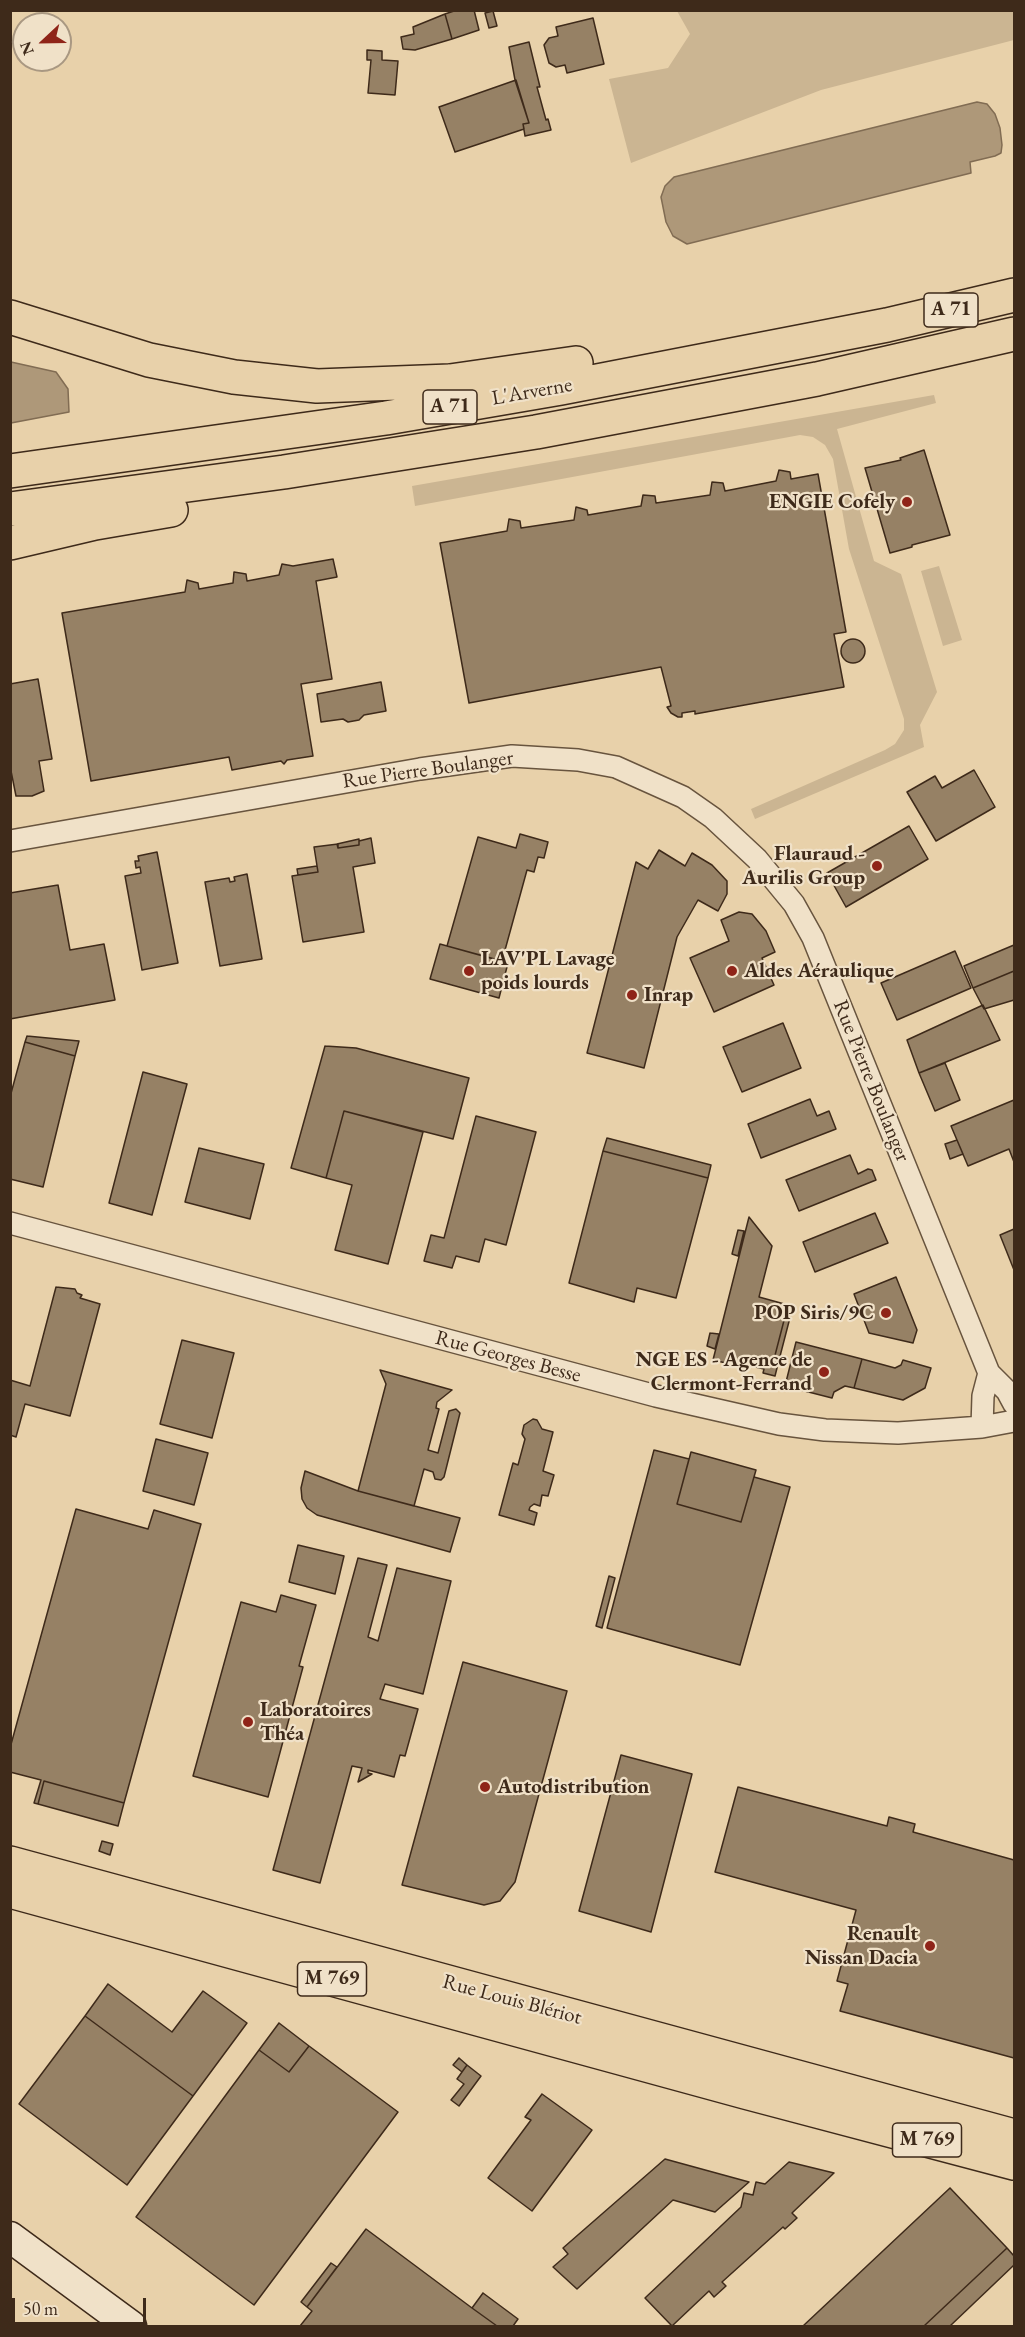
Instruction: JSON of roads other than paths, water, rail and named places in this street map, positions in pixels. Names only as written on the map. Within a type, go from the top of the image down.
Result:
[{"type":"main road","name":"L'Arverne","points":[[10,471],[386,418],[561,388],[887,325],[1014,295]]},
{"type":"main road","points":[[10,317],[105,348],[168,364],[234,377],[317,386],[450,381],[585,362],[736,335],[887,325]]},
{"type":"main road","name":"L'Arverne","points":[[10,509],[284,472],[536,432],[817,379],[1014,334]]},
{"type":"main road","points":[[10,543],[95,523],[185,508],[284,472]]},
{"type":"main road","name":"Rue Louis Blériot","points":[[10,1863],[1014,2136]]},
{"type":"main road","name":"Rue Louis Blériot","points":[[10,1891],[745,2092],[1014,2163]]},
{"type":"main road","points":[[10,2237],[131,2326]]},
{"type":"street","name":"Rue Pierre Boulanger","points":[[10,841],[420,769],[512,756],[578,760],[616,767],[683,797],[713,818],[757,859],[794,904],[813,938],[989,1373],[1007,1391],[1014,1404]]},
{"type":"street","name":"Rue Georges Besse","points":[[10,1223],[656,1396],[768,1422],[825,1430],[864,1432],[982,1427],[1014,1421]]},
{"type":"street","points":[[982,1427],[983,1396],[989,1373]]},
{"type":"place","name":"ENGIE Cofely","points":[[907,502]]},
{"type":"place","name":"Flauraud - Aurilis Group","points":[[877,866]]},
{"type":"place","name":"LAV'PL Lavage poids lourds","points":[[469,971]]},
{"type":"place","name":"Aldes Aéraulique","points":[[732,971]]},
{"type":"place","name":"Inrap","points":[[632,995]]},
{"type":"place","name":"POP Siris/9C","points":[[886,1313]]},
{"type":"place","name":"NGE ES - Agence de Clermont-Ferrand","points":[[824,1372]]},
{"type":"place","name":"Laboratoires Théa","points":[[248,1722]]},
{"type":"place","name":"Autodistribution","points":[[485,1787]]},
{"type":"place","name":"Renault Nissan Dacia","points":[[930,1946]]}]
